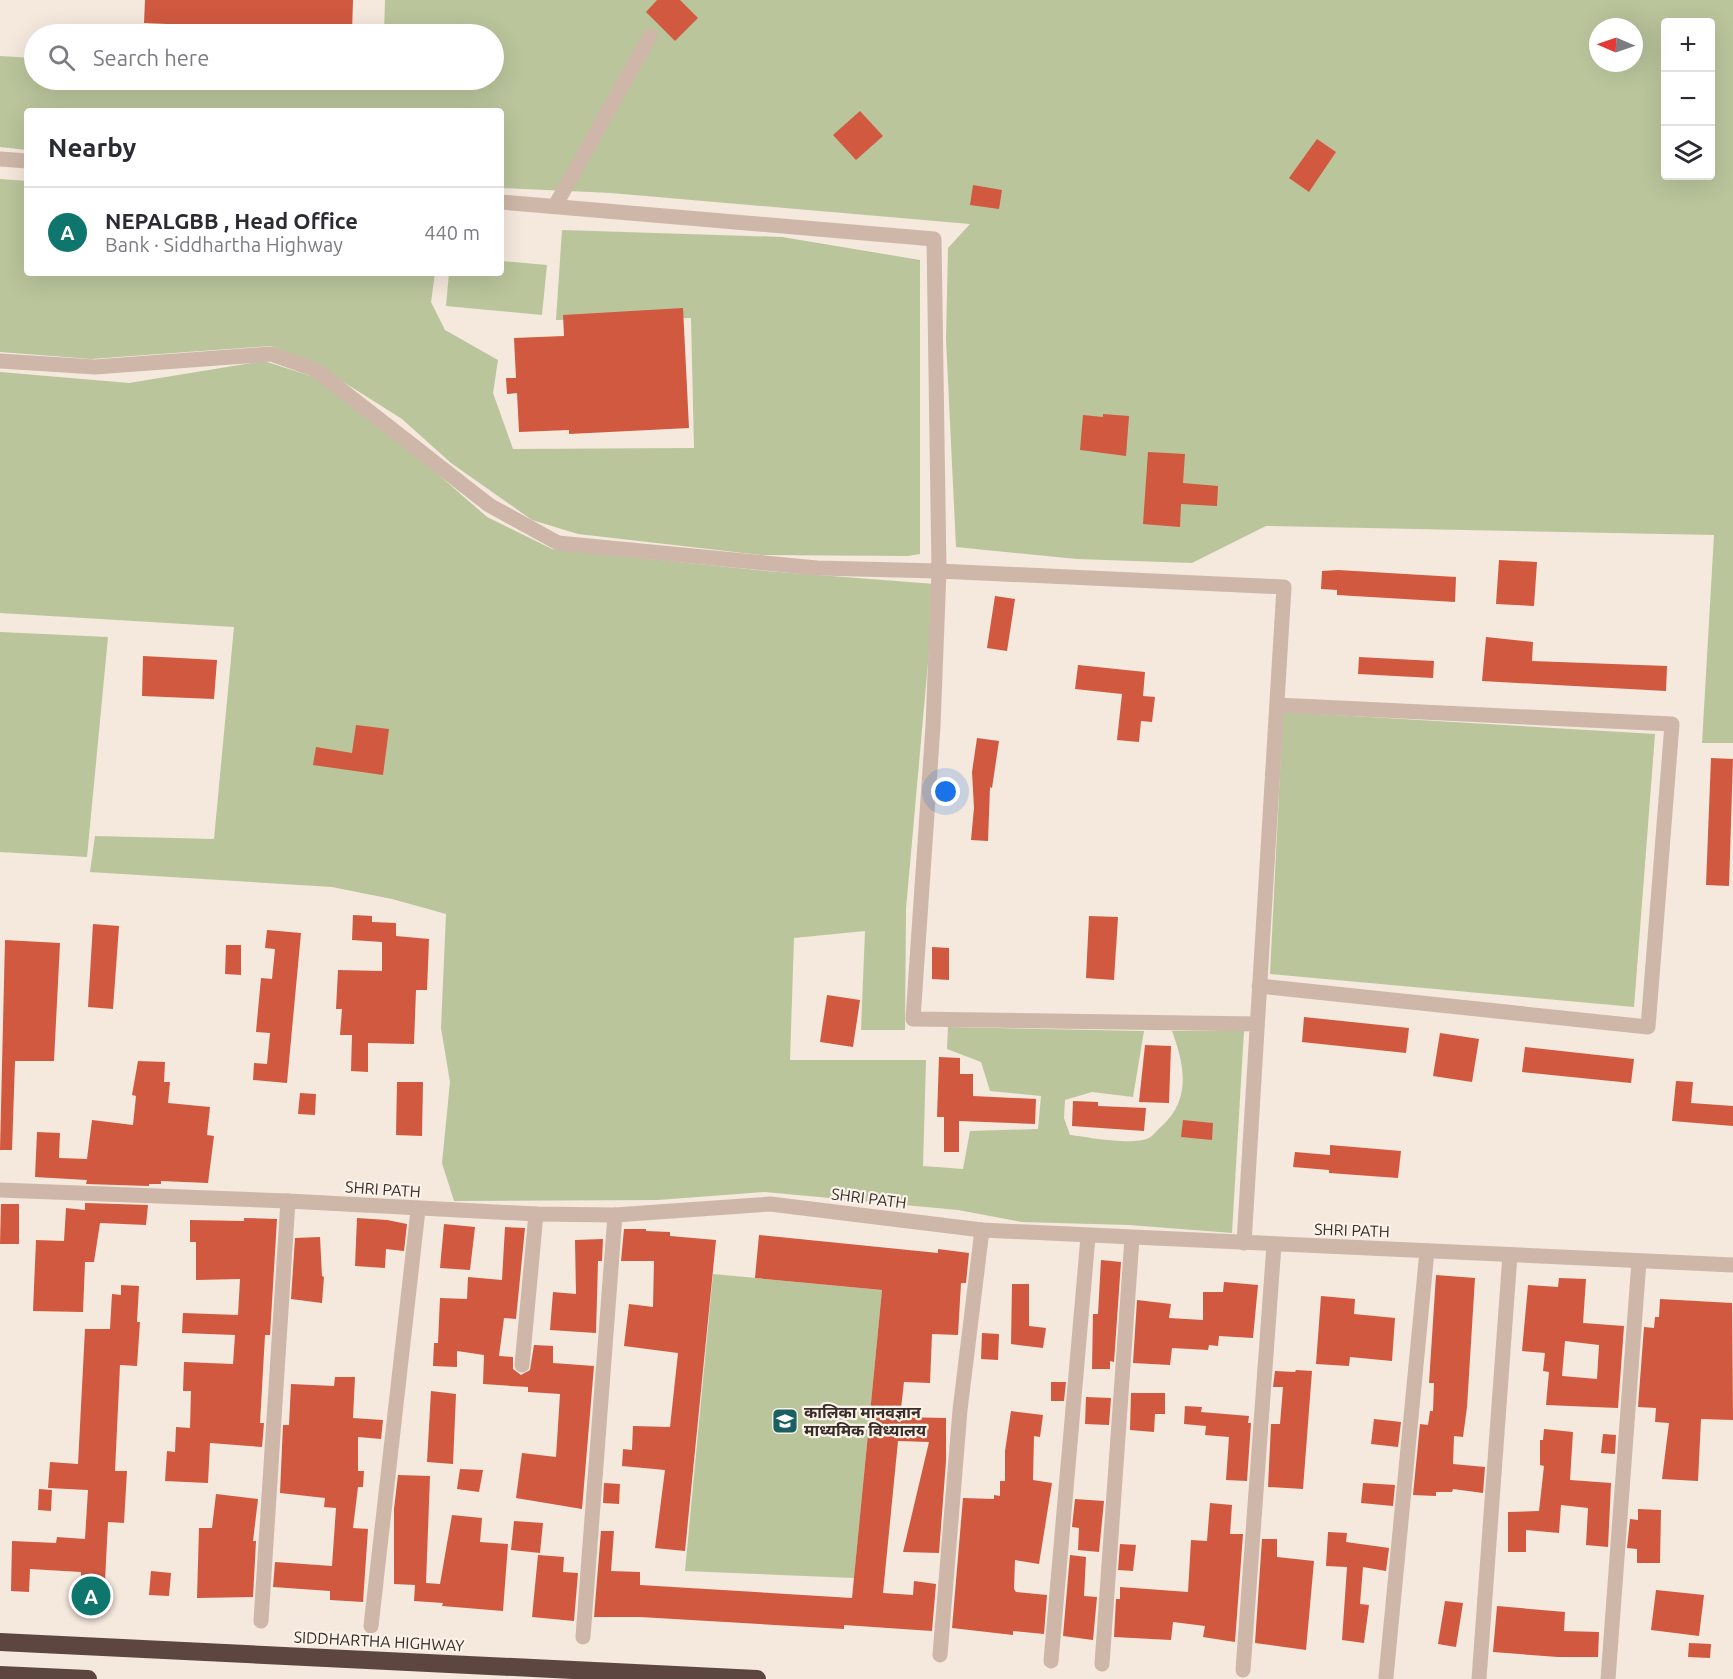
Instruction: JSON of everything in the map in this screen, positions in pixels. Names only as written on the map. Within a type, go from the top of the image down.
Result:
[{"type":"highway","name":"SIDDHARTHA HIGHWAY","points":[[0,1642],[757,1679]]},
{"type":"highway","points":[[0,1675],[88,1679]]},
{"type":"street","points":[[555,206],[650,36]]},
{"type":"street","points":[[0,159],[24,161]]},
{"type":"street","points":[[504,202],[934,239],[939,571],[933,726],[913,1019],[1257,1024]]},
{"type":"street","points":[[0,361],[95,368],[271,354],[316,370],[489,505],[558,543],[817,568],[939,571],[1284,587],[1244,1244]]},
{"type":"street","points":[[1259,986],[1648,1027],[1672,724],[1277,705]]},
{"type":"street","name":"SHRI PATH","points":[[0,1190],[288,1201],[418,1210],[536,1214],[615,1215],[770,1204],[982,1230],[1088,1237],[1733,1265]]},
{"type":"street","points":[[261,1621],[288,1201]]},
{"type":"street","points":[[371,1626],[418,1210]]},
{"type":"street","points":[[522,1365],[536,1214]]},
{"type":"street","points":[[583,1637],[615,1215]]},
{"type":"street","points":[[940,1655],[960,1410],[982,1230]]},
{"type":"street","points":[[1051,1661],[1088,1237]]},
{"type":"street","points":[[1102,1664],[1132,1239]]},
{"type":"street","points":[[1243,1670],[1274,1245]]},
{"type":"street","points":[[1386,1677],[1427,1251]]},
{"type":"street","points":[[1479,1679],[1510,1255]]},
{"type":"street","points":[[1608,1679],[1639,1261]]},
{"type":"green space","points":[[385,0],[1733,0],[1733,743],[1702,743],[1714,535],[1266,526],[1192,563],[1077,559],[956,547],[946,339],[948,248],[970,224],[611,193],[504,188],[504,108],[24,108],[24,150],[0,147],[0,56],[24,57],[24,90],[504,90],[504,24],[384,24]]},
{"type":"green space","points":[[0,179],[24,181],[24,276],[435,276],[431,302],[445,330],[498,360],[493,393],[513,449],[694,448],[691,318],[556,320],[562,230],[782,237],[920,260],[920,554],[908,556],[761,555],[578,534],[532,520],[451,463],[402,419],[315,364],[271,346],[91,359],[0,352]]},
{"type":"green space","points":[[504,261],[547,265],[542,315],[446,306],[449,276],[504,276]]},
{"type":"green space","points":[[264,361],[314,377],[387,430],[487,517],[552,549],[766,571],[935,584],[906,909],[905,1030],[861,1030],[865,931],[794,938],[790,1060],[926,1060],[923,1166],[963,1169],[970,1131],[1038,1129],[1041,1096],[990,1091],[981,1062],[947,1049],[948,1027],[1144,1031],[1133,1097],[1092,1092],[1065,1100],[1064,1118],[1070,1135],[1121,1141],[1151,1137],[1172,1115],[1178,1104],[1183,1080],[1180,1056],[1172,1031],[1244,1031],[1232,1233],[1129,1225],[1022,1222],[958,1210],[765,1192],[658,1200],[454,1201],[442,1163],[450,1082],[441,1028],[446,914],[392,899],[332,887],[90,872],[95,836],[214,839],[234,627],[0,613],[0,372],[129,383]]},
{"type":"green space","points":[[0,632],[108,637],[87,857],[0,852]]},
{"type":"green space","points":[[1283,712],[1655,734],[1634,1007],[1270,974]]},
{"type":"green space","name":"कालिका मानवज्ञान माध्यमिक विध्यालय","points":[[713,1274],[882,1290],[854,1578],[685,1571]]},
{"type":"building","points":[[145,0],[353,0],[352,24],[144,23]]},
{"type":"building","points":[[657,0],[680,0],[698,18],[675,41],[646,12]]},
{"type":"building","points":[[860,111],[883,136],[856,160],[833,135]]},
{"type":"building","points":[[1317,139],[1336,152],[1309,192],[1289,178]]},
{"type":"building","points":[[973,185],[1002,190],[999,209],[970,205]]},
{"type":"building","points":[[683,308],[689,428],[569,434],[569,430],[519,432],[517,393],[507,394],[506,378],[516,378],[514,338],[564,336],[563,315]]},
{"type":"building","points":[[1103,414],[1129,416],[1126,456],[1080,450],[1083,415],[1103,417]]},
{"type":"building","points":[[1148,452],[1185,454],[1183,483],[1218,486],[1217,506],[1181,504],[1180,527],[1143,524]]},
{"type":"building","points":[[1499,560],[1537,562],[1534,606],[1496,604]]},
{"type":"building","points":[[1322,571],[1456,577],[1455,602],[1337,595],[1337,590],[1321,589]]},
{"type":"building","points":[[995,596],[1015,599],[1007,651],[987,648]]},
{"type":"building","points":[[1486,637],[1533,642],[1532,661],[1667,666],[1666,691],[1482,681]]},
{"type":"building","points":[[143,656],[217,660],[214,699],[142,696]]},
{"type":"building","points":[[1359,657],[1434,661],[1433,678],[1358,674]]},
{"type":"building","points":[[1078,665],[1145,672],[1143,696],[1155,697],[1152,722],[1141,721],[1139,742],[1117,740],[1122,694],[1075,689]]},
{"type":"building","points":[[356,725],[389,729],[383,775],[313,765],[316,747],[352,753]]},
{"type":"building","points":[[977,738],[999,741],[992,788],[990,787],[988,841],[971,840],[974,808],[972,772]]},
{"type":"building","points":[[1711,758],[1733,759],[1729,886],[1706,885]]},
{"type":"building","points":[[353,915],[372,916],[372,922],[396,923],[396,936],[429,939],[427,990],[416,990],[414,1044],[368,1043],[368,1072],[351,1071],[352,1035],[340,1035],[342,1009],[336,1009],[338,970],[382,971],[382,942],[352,940]]},
{"type":"building","points":[[1089,916],[1118,917],[1114,980],[1086,978]]},
{"type":"building","points":[[93,924],[119,926],[113,1009],[88,1007]]},
{"type":"building","points":[[267,930],[301,933],[287,1083],[253,1080],[254,1063],[267,1064],[270,1033],[256,1032],[261,978],[272,979],[275,949],[265,948]]},
{"type":"building","points":[[5,940],[60,943],[54,1061],[15,1061],[12,1150],[0,1150]]},
{"type":"building","points":[[226,945],[241,945],[241,975],[225,974]]},
{"type":"building","points":[[932,947],[949,948],[949,980],[932,979]]},
{"type":"building","points":[[827,995],[860,1000],[853,1047],[820,1042]]},
{"type":"building","points":[[1304,1017],[1409,1028],[1406,1053],[1302,1042]]},
{"type":"building","points":[[1440,1033],[1479,1039],[1472,1082],[1433,1076]]},
{"type":"building","points":[[1145,1045],[1171,1046],[1169,1103],[1139,1102]]},
{"type":"building","points":[[1525,1047],[1634,1059],[1631,1083],[1522,1072]]},
{"type":"building","points":[[939,1057],[960,1058],[960,1074],[973,1074],[973,1096],[1036,1099],[1035,1124],[959,1121],[959,1152],[944,1152],[944,1117],[937,1117]]},
{"type":"building","points":[[138,1061],[165,1062],[164,1082],[170,1082],[168,1103],[210,1107],[207,1135],[214,1136],[208,1183],[161,1181],[161,1184],[149,1184],[149,1186],[86,1184],[87,1180],[35,1177],[37,1132],[60,1133],[59,1158],[87,1159],[92,1120],[133,1125],[136,1096],[132,1095]]},
{"type":"building","points":[[1676,1081],[1693,1082],[1691,1103],[1733,1106],[1733,1126],[1672,1121]]},
{"type":"building","points":[[397,1082],[423,1082],[422,1136],[396,1135]]},
{"type":"building","points":[[300,1093],[316,1094],[315,1115],[298,1114]]},
{"type":"building","points":[[1073,1101],[1098,1102],[1098,1106],[1146,1108],[1144,1131],[1072,1126]]},
{"type":"building","points":[[1183,1120],[1213,1123],[1212,1140],[1181,1137]]},
{"type":"building","points":[[1330,1145],[1401,1151],[1398,1178],[1329,1173],[1329,1170],[1293,1167],[1295,1152],[1330,1155]]},
{"type":"building","points":[[85,1203],[148,1205],[146,1225],[100,1223],[94,1262],[85,1262],[83,1312],[33,1311],[36,1240],[64,1241],[66,1208],[85,1210]]},
{"type":"building","points":[[1,1204],[19,1204],[19,1244],[0,1244]]},
{"type":"building","points":[[244,1218],[277,1219],[270,1335],[265,1335],[260,1423],[264,1423],[262,1447],[210,1443],[208,1483],[165,1481],[167,1451],[175,1452],[176,1427],[190,1428],[191,1391],[183,1391],[184,1362],[233,1364],[235,1335],[182,1333],[183,1313],[238,1315],[240,1279],[196,1280],[196,1242],[190,1242],[190,1220],[244,1221]]},
{"type":"building","points":[[357,1218],[407,1224],[404,1251],[386,1249],[385,1268],[355,1266]]},
{"type":"building","points":[[444,1224],[475,1227],[470,1270],[440,1268]]},
{"type":"building","points":[[505,1227],[525,1228],[516,1319],[504,1318],[499,1356],[513,1357],[513,1369],[521,1375],[530,1370],[534,1345],[553,1346],[553,1363],[594,1366],[582,1509],[516,1498],[522,1453],[556,1457],[560,1394],[528,1392],[528,1387],[483,1384],[484,1355],[457,1351],[457,1367],[433,1366],[434,1343],[438,1343],[440,1298],[467,1299],[468,1277],[502,1280]]},
{"type":"building","points":[[624,1229],[646,1229],[646,1231],[670,1232],[670,1236],[716,1240],[685,1551],[655,1548],[665,1470],[622,1466],[623,1449],[632,1450],[633,1426],[670,1427],[678,1353],[624,1346],[629,1304],[653,1307],[654,1261],[621,1261]]},
{"type":"building","points":[[759,1235],[938,1253],[938,1249],[969,1253],[966,1283],[961,1283],[958,1335],[932,1334],[930,1383],[904,1382],[900,1417],[946,1418],[946,1461],[939,1553],[903,1552],[929,1442],[898,1441],[883,1593],[913,1595],[914,1581],[936,1584],[932,1631],[844,1625],[844,1629],[640,1617],[594,1617],[601,1531],[614,1531],[611,1571],[640,1572],[640,1585],[852,1598],[882,1290],[755,1278]]},
{"type":"building","points":[[320,1237],[322,1276],[324,1277],[322,1303],[291,1299],[295,1238]]},
{"type":"building","points":[[603,1239],[602,1261],[598,1261],[596,1333],[550,1330],[553,1292],[576,1294],[575,1240]]},
{"type":"building","points":[[1101,1260],[1121,1262],[1114,1362],[1110,1361],[1110,1369],[1092,1369],[1093,1314],[1098,1314]]},
{"type":"building","points":[[1436,1275],[1475,1278],[1467,1407],[1463,1437],[1454,1436],[1453,1464],[1485,1467],[1483,1493],[1453,1489],[1452,1492],[1436,1492],[1436,1496],[1413,1495],[1420,1424],[1428,1425],[1430,1411],[1433,1411],[1434,1383],[1429,1383]]},
{"type":"building","points":[[1559,1278],[1586,1279],[1583,1323],[1624,1326],[1618,1408],[1546,1405],[1549,1372],[1543,1371],[1545,1353],[1522,1351],[1528,1285],[1558,1287]],"holes":[[[1565,1341],[1599,1345],[1597,1379],[1562,1376]]]},
{"type":"building","points":[[1224,1282],[1258,1285],[1253,1338],[1219,1336],[1218,1346],[1209,1345],[1208,1350],[1172,1348],[1170,1365],[1133,1363],[1137,1300],[1171,1304],[1169,1318],[1203,1320],[1203,1292],[1223,1292]]},
{"type":"building","points":[[1012,1284],[1029,1284],[1029,1326],[1046,1328],[1043,1348],[1011,1344]]},
{"type":"building","points":[[121,1285],[139,1286],[137,1322],[140,1322],[137,1366],[120,1365],[115,1471],[127,1471],[124,1523],[108,1522],[105,1581],[81,1580],[81,1572],[30,1569],[29,1592],[11,1591],[12,1541],[56,1543],[57,1537],[85,1539],[88,1490],[48,1488],[50,1462],[78,1464],[85,1329],[110,1329],[112,1294],[121,1295]]},
{"type":"building","points":[[1321,1296],[1355,1299],[1354,1314],[1395,1318],[1392,1361],[1350,1357],[1349,1366],[1316,1364]]},
{"type":"building","points":[[1660,1299],[1732,1303],[1733,1420],[1701,1419],[1698,1481],[1662,1479],[1669,1423],[1655,1422],[1656,1408],[1638,1407],[1644,1327],[1654,1328],[1655,1317],[1659,1317]]},
{"type":"building","points":[[982,1333],[999,1334],[998,1360],[981,1359]]},
{"type":"building","points":[[1296,1370],[1312,1371],[1303,1489],[1268,1487],[1271,1424],[1280,1424],[1283,1387],[1273,1387],[1275,1371],[1295,1372]]},
{"type":"building","points":[[335,1377],[355,1377],[353,1418],[383,1420],[381,1439],[358,1437],[358,1471],[364,1471],[363,1487],[358,1487],[353,1528],[368,1529],[363,1602],[330,1600],[330,1591],[273,1587],[275,1562],[332,1566],[336,1508],[324,1507],[325,1498],[280,1493],[283,1425],[289,1425],[291,1384],[334,1386]]},
{"type":"building","points":[[1051,1382],[1066,1382],[1064,1401],[1051,1401]]},
{"type":"building","points":[[431,1391],[456,1394],[453,1464],[427,1462]]},
{"type":"building","points":[[1131,1393],[1165,1393],[1165,1414],[1155,1414],[1154,1432],[1130,1430]]},
{"type":"building","points":[[1086,1397],[1111,1398],[1109,1425],[1085,1424]]},
{"type":"building","points":[[1185,1406],[1202,1407],[1201,1412],[1249,1416],[1248,1423],[1251,1423],[1247,1481],[1226,1480],[1229,1437],[1205,1435],[1206,1426],[1184,1424]]},
{"type":"building","points":[[1011,1411],[1043,1415],[1040,1437],[1034,1436],[1033,1480],[1052,1483],[1039,1564],[1015,1560],[1014,1589],[1016,1592],[1047,1595],[1044,1634],[1013,1631],[1013,1635],[952,1628],[963,1498],[994,1499],[994,1495],[1000,1496],[1000,1481],[1005,1481],[1005,1451]]},
{"type":"building","points":[[1374,1419],[1401,1422],[1398,1447],[1371,1444]]},
{"type":"building","points":[[1544,1429],[1573,1432],[1570,1480],[1611,1483],[1608,1547],[1586,1545],[1588,1508],[1561,1505],[1559,1533],[1526,1530],[1526,1552],[1508,1552],[1508,1512],[1539,1511],[1544,1466],[1540,1465],[1540,1440],[1543,1440]]},
{"type":"building","points":[[1603,1434],[1616,1435],[1615,1454],[1601,1453]]},
{"type":"building","points":[[460,1469],[483,1470],[479,1492],[457,1489]]},
{"type":"building","points":[[398,1475],[430,1476],[426,1583],[440,1584],[452,1515],[482,1518],[480,1542],[508,1544],[503,1611],[442,1606],[443,1603],[414,1601],[415,1585],[394,1584],[394,1509]]},
{"type":"building","points":[[604,1483],[620,1484],[619,1504],[603,1503]]},
{"type":"building","points":[[1363,1483],[1395,1485],[1393,1506],[1361,1503]]},
{"type":"building","points":[[39,1489],[52,1490],[51,1511],[38,1510]]},
{"type":"building","points":[[216,1494],[258,1499],[253,1541],[256,1541],[253,1597],[197,1598],[199,1528],[212,1528]]},
{"type":"building","points":[[1075,1499],[1104,1501],[1099,1552],[1078,1550],[1079,1528],[1072,1527]]},
{"type":"building","points":[[1210,1503],[1232,1505],[1230,1534],[1243,1534],[1235,1642],[1203,1637],[1205,1626],[1173,1622],[1171,1640],[1114,1637],[1116,1599],[1120,1599],[1120,1587],[1188,1592],[1191,1540],[1207,1541]]},
{"type":"building","points":[[1638,1509],[1661,1510],[1660,1563],[1637,1563],[1637,1549],[1627,1548],[1630,1519],[1638,1520]]},
{"type":"building","points":[[514,1521],[543,1523],[540,1553],[511,1550]]},
{"type":"building","points":[[1328,1532],[1347,1533],[1346,1542],[1389,1548],[1386,1571],[1363,1567],[1360,1604],[1369,1605],[1364,1643],[1342,1640],[1347,1567],[1326,1566]]},
{"type":"building","points":[[1262,1539],[1277,1539],[1277,1557],[1314,1561],[1306,1650],[1255,1643]]},
{"type":"building","points":[[1120,1544],[1136,1545],[1133,1571],[1118,1570]]},
{"type":"building","points":[[538,1555],[564,1557],[563,1572],[578,1573],[574,1621],[532,1617]]},
{"type":"building","points":[[1070,1555],[1086,1557],[1084,1596],[1097,1597],[1093,1640],[1063,1636]]},
{"type":"building","points":[[151,1571],[171,1573],[169,1596],[149,1595]]},
{"type":"building","points":[[1656,1590],[1704,1595],[1699,1636],[1651,1630]]},
{"type":"building","points":[[1445,1601],[1463,1603],[1456,1647],[1438,1644]]},
{"type":"building","points":[[1497,1606],[1565,1612],[1564,1631],[1599,1632],[1598,1657],[1558,1657],[1493,1652]]},
{"type":"building","points":[[1689,1643],[1711,1644],[1710,1658],[1688,1657]]},
{"type":"place","name":"कालिका मानवज्ञान माध्यमिक विध्यालय","points":[[785,1421]]},
{"type":"place","name":"NEPALGBB , Head Office","points":[[91,1596]]}]
